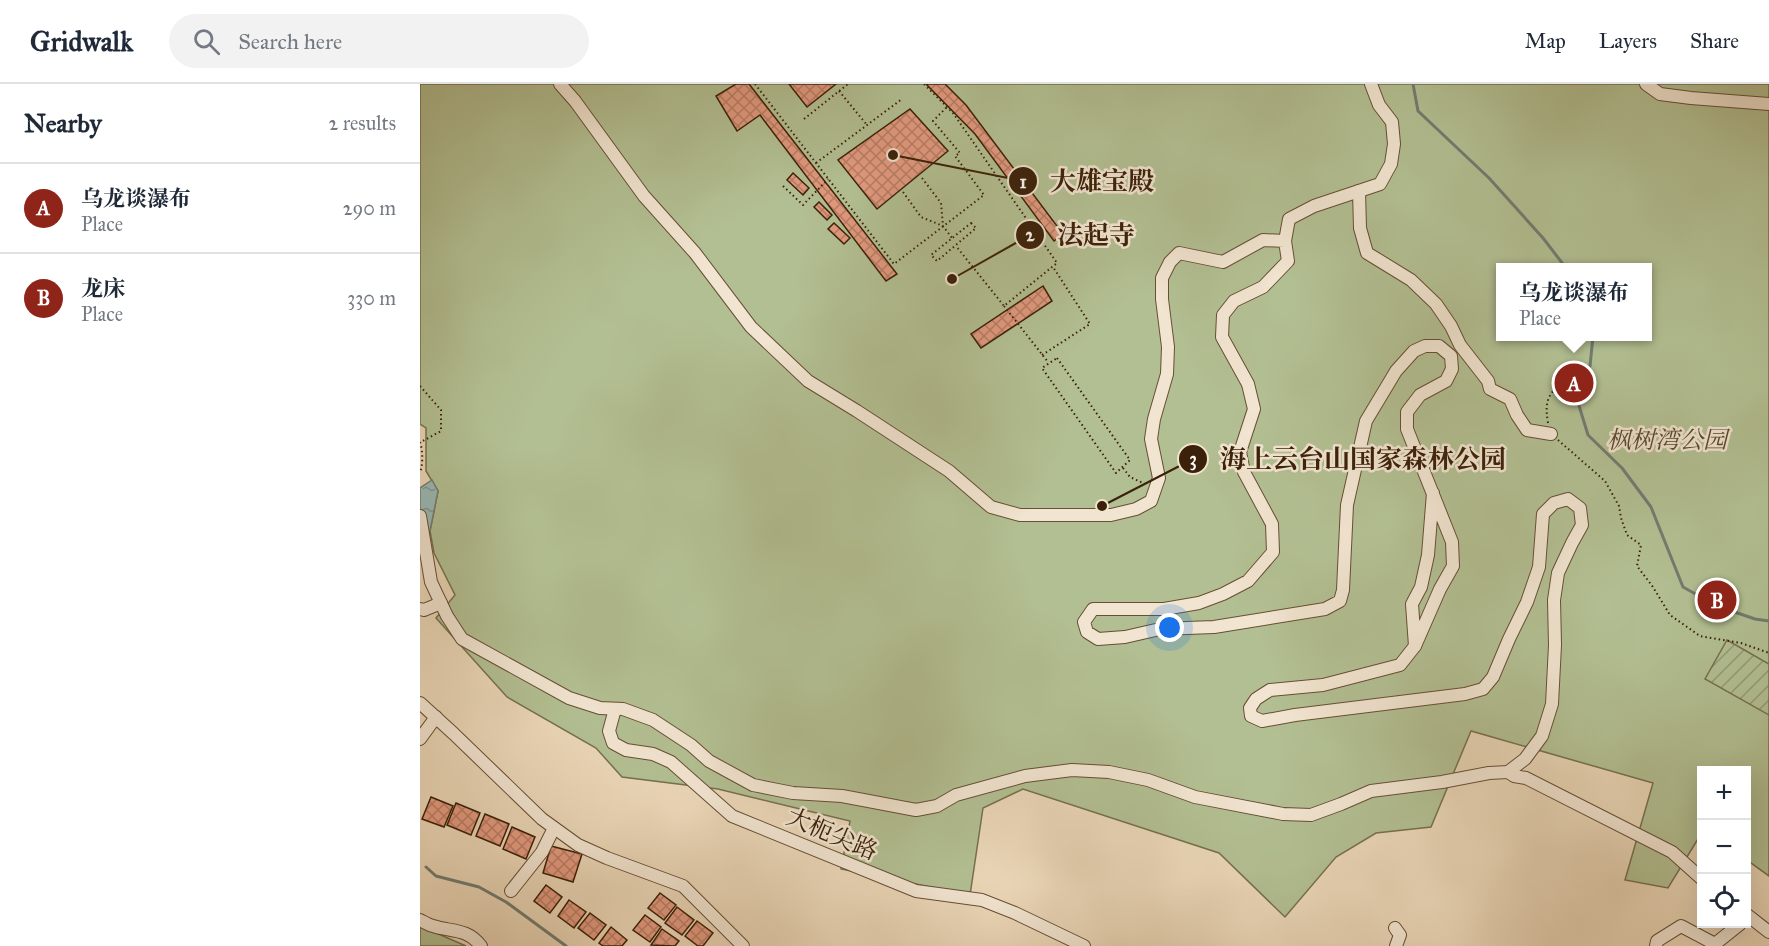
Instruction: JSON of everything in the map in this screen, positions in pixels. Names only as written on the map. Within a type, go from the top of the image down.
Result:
[{"type":"street","points":[[560,84],[644,195],[695,253],[751,327],[808,381],[948,471],[991,507],[1020,515],[1111,515],[1136,509],[1151,501],[1159,478],[1151,439],[1154,419],[1167,374],[1168,347],[1162,299],[1162,278],[1170,262],[1179,253],[1223,262],[1263,240],[1285,242]]},
{"type":"street","points":[[420,516],[423,553],[431,582],[462,639],[569,698],[600,708],[623,709],[653,720],[709,760],[753,784],[793,793],[842,796],[916,810],[937,806],[956,795],[1024,776],[1072,770],[1119,774],[1148,780],[1195,797],[1283,814],[1311,815],[1371,791],[1508,772],[1525,759],[1542,736],[1552,704],[1555,645],[1554,600],[1558,573],[1582,525],[1580,508],[1568,499],[1554,503],[1544,514],[1539,567],[1527,602],[1493,677],[1483,689],[1465,694],[1406,700],[1262,721],[1251,716],[1250,708],[1256,699],[1270,690],[1323,685],[1400,665],[1415,646],[1440,589],[1453,566],[1452,542],[1407,429],[1407,412],[1420,395],[1446,381],[1452,369],[1451,356],[1439,346],[1425,346],[1414,351],[1396,371],[1366,421],[1347,505],[1343,590],[1340,601],[1325,609],[1214,627],[1160,629],[1125,637],[1098,639],[1087,632],[1084,621],[1093,609],[1164,609],[1198,603],[1223,594],[1248,581],[1274,552],[1272,524],[1244,472],[1240,452],[1254,409],[1248,384],[1222,337],[1223,315],[1234,301],[1263,287],[1288,261],[1285,242],[1289,219],[1314,206],[1380,183],[1391,164],[1394,144],[1392,122],[1378,105],[1371,84]]},
{"type":"street","points":[[1646,84],[1660,94],[1769,104]]},
{"type":"street","points":[[1359,191],[1360,228],[1367,253],[1411,280],[1436,304],[1451,326],[1460,345],[1488,381],[1490,389],[1510,399],[1527,430],[1551,434]]},
{"type":"street","points":[[1415,646],[1412,604],[1421,587],[1428,555],[1433,493]]},
{"type":"street","points":[[420,609],[424,610],[441,603]]},
{"type":"street","points":[[420,703],[542,819],[578,845],[683,886],[743,946]]},
{"type":"street","name":"大枙尖路","points":[[615,709],[609,731],[613,744],[626,750],[653,754],[671,762],[732,816],[916,891],[982,900],[1084,946]]},
{"type":"street","points":[[420,739],[436,717]]},
{"type":"street","points":[[1508,772],[1514,776],[1526,778],[1672,852],[1697,875]]},
{"type":"street","points":[[511,891],[542,852],[554,828]]},
{"type":"street","points":[[420,920],[434,927],[458,930],[476,939],[481,946]]},
{"type":"street","points":[[1751,922],[1769,932]]},
{"type":"street","points":[[1656,946],[1657,941],[1681,926],[1715,944],[1733,928]]},
{"type":"street","points":[[1395,928],[1400,935],[1396,946]]},
{"type":"path","points":[[755,84],[894,264],[984,195],[954,156],[960,153],[933,121],[947,107]]},
{"type":"path","points":[[804,119],[848,84]]},
{"type":"path","points":[[924,84],[959,122],[1057,263],[1004,306]]},
{"type":"path","points":[[839,91],[867,125]]},
{"type":"path","points":[[816,163],[902,99]]},
{"type":"path","points":[[922,178],[941,203],[943,226]]},
{"type":"path","points":[[783,186],[803,205],[828,179]]},
{"type":"path","points":[[903,192],[921,217],[943,226],[952,238]]},
{"type":"path","points":[[971,223],[976,228],[956,246],[936,261],[931,255],[971,223]]},
{"type":"path","points":[[956,246],[1049,363]]},
{"type":"path","points":[[1042,355],[1090,324],[1053,267]]},
{"type":"path","points":[[1057,358],[1130,460],[1123,468],[1116,473],[1042,369],[1049,363],[1057,358]]},
{"type":"path","points":[[1561,384],[1551,391],[1545,409],[1551,434],[1605,481],[1619,506],[1620,518],[1627,535],[1641,545],[1637,566],[1670,615],[1700,636],[1741,643],[1769,653]]},
{"type":"path","points":[[420,386],[441,410],[441,431],[420,442],[422,466],[420,474]]},
{"type":"path","points":[[1123,468],[1131,477],[1155,489]]},
{"type":"green space","name":"枫树湾公园","points":[[420,84],[1769,84],[1769,876],[1751,863],[1751,766],[1697,766],[1697,841],[1668,888],[1625,880],[1653,783],[1471,731],[1431,827],[1376,833],[1336,857],[1285,917],[1219,853],[1023,789],[983,808],[970,895],[841,869],[850,821],[718,789],[622,777],[596,748],[507,697],[436,618],[455,595],[434,553],[430,531],[438,491],[426,471],[426,428],[420,424]]},
{"type":"green space","points":[[1727,640],[1769,664],[1769,715],[1705,679]]},
{"type":"green space","points":[[420,926],[466,946],[420,946]]},
{"type":"water","points":[[432,480],[438,491],[430,531],[420,533],[420,488]]},
{"type":"building","points":[[736,84],[749,84],[897,274],[886,281],[760,115],[737,131],[716,96]]},
{"type":"building","points":[[789,84],[836,84],[807,107]]},
{"type":"building","points":[[926,84],[945,84],[966,105],[1063,234],[1054,241],[975,134]]},
{"type":"building","points":[[910,109],[948,151],[877,209],[838,160]]},
{"type":"building","points":[[793,173],[809,188],[803,195],[787,180]]},
{"type":"building","points":[[819,202],[832,215],[827,220],[814,207]]},
{"type":"building","points":[[834,223],[850,238],[844,244],[828,229]]},
{"type":"building","points":[[1043,286],[1052,301],[981,348],[971,334]]},
{"type":"building","points":[[431,797],[453,806],[444,827],[422,819]]},
{"type":"building","points":[[456,803],[480,813],[471,835],[447,825]]},
{"type":"building","points":[[485,814],[509,824],[500,846],[476,836]]},
{"type":"building","points":[[512,827],[535,837],[526,859],[503,849]]},
{"type":"building","points":[[551,846],[582,854],[573,882],[543,873]]},
{"type":"building","points":[[546,885],[562,897],[550,913],[534,901]]},
{"type":"building","points":[[660,893],[676,905],[664,920],[648,908]]},
{"type":"building","points":[[569,900],[586,912],[574,928],[558,916]]},
{"type":"building","points":[[677,907],[694,920],[682,935],[665,923]]},
{"type":"building","points":[[590,913],[606,925],[594,940],[578,928]]},
{"type":"building","points":[[645,915],[661,927],[650,942],[633,930]]},
{"type":"building","points":[[697,921],[713,933],[703,946],[698,946],[685,936]]},
{"type":"building","points":[[611,927],[627,940],[622,946],[603,946],[599,943]]},
{"type":"building","points":[[662,929],[679,941],[675,946],[651,945]]},
{"type":"waterway","points":[[1413,84],[1418,111],[1489,178],[1562,263]]},
{"type":"waterway","points":[[1592,341],[1590,366],[1576,396],[1588,435],[1622,468],[1651,507],[1683,587],[1717,606],[1755,619],[1769,621]]},
{"type":"waterway","points":[[426,867],[436,876],[479,887],[506,902],[566,946]]},
{"type":"place","name":"大雄宝殿","points":[[893,155]]},
{"type":"place","name":"法起寺","points":[[952,279]]},
{"type":"place","name":"乌龙谈瀑布","points":[[1574,383]]},
{"type":"place","name":"海上云台山国家森林公园","points":[[1102,506]]},
{"type":"place","name":"龙床","points":[[1717,600]]}]
